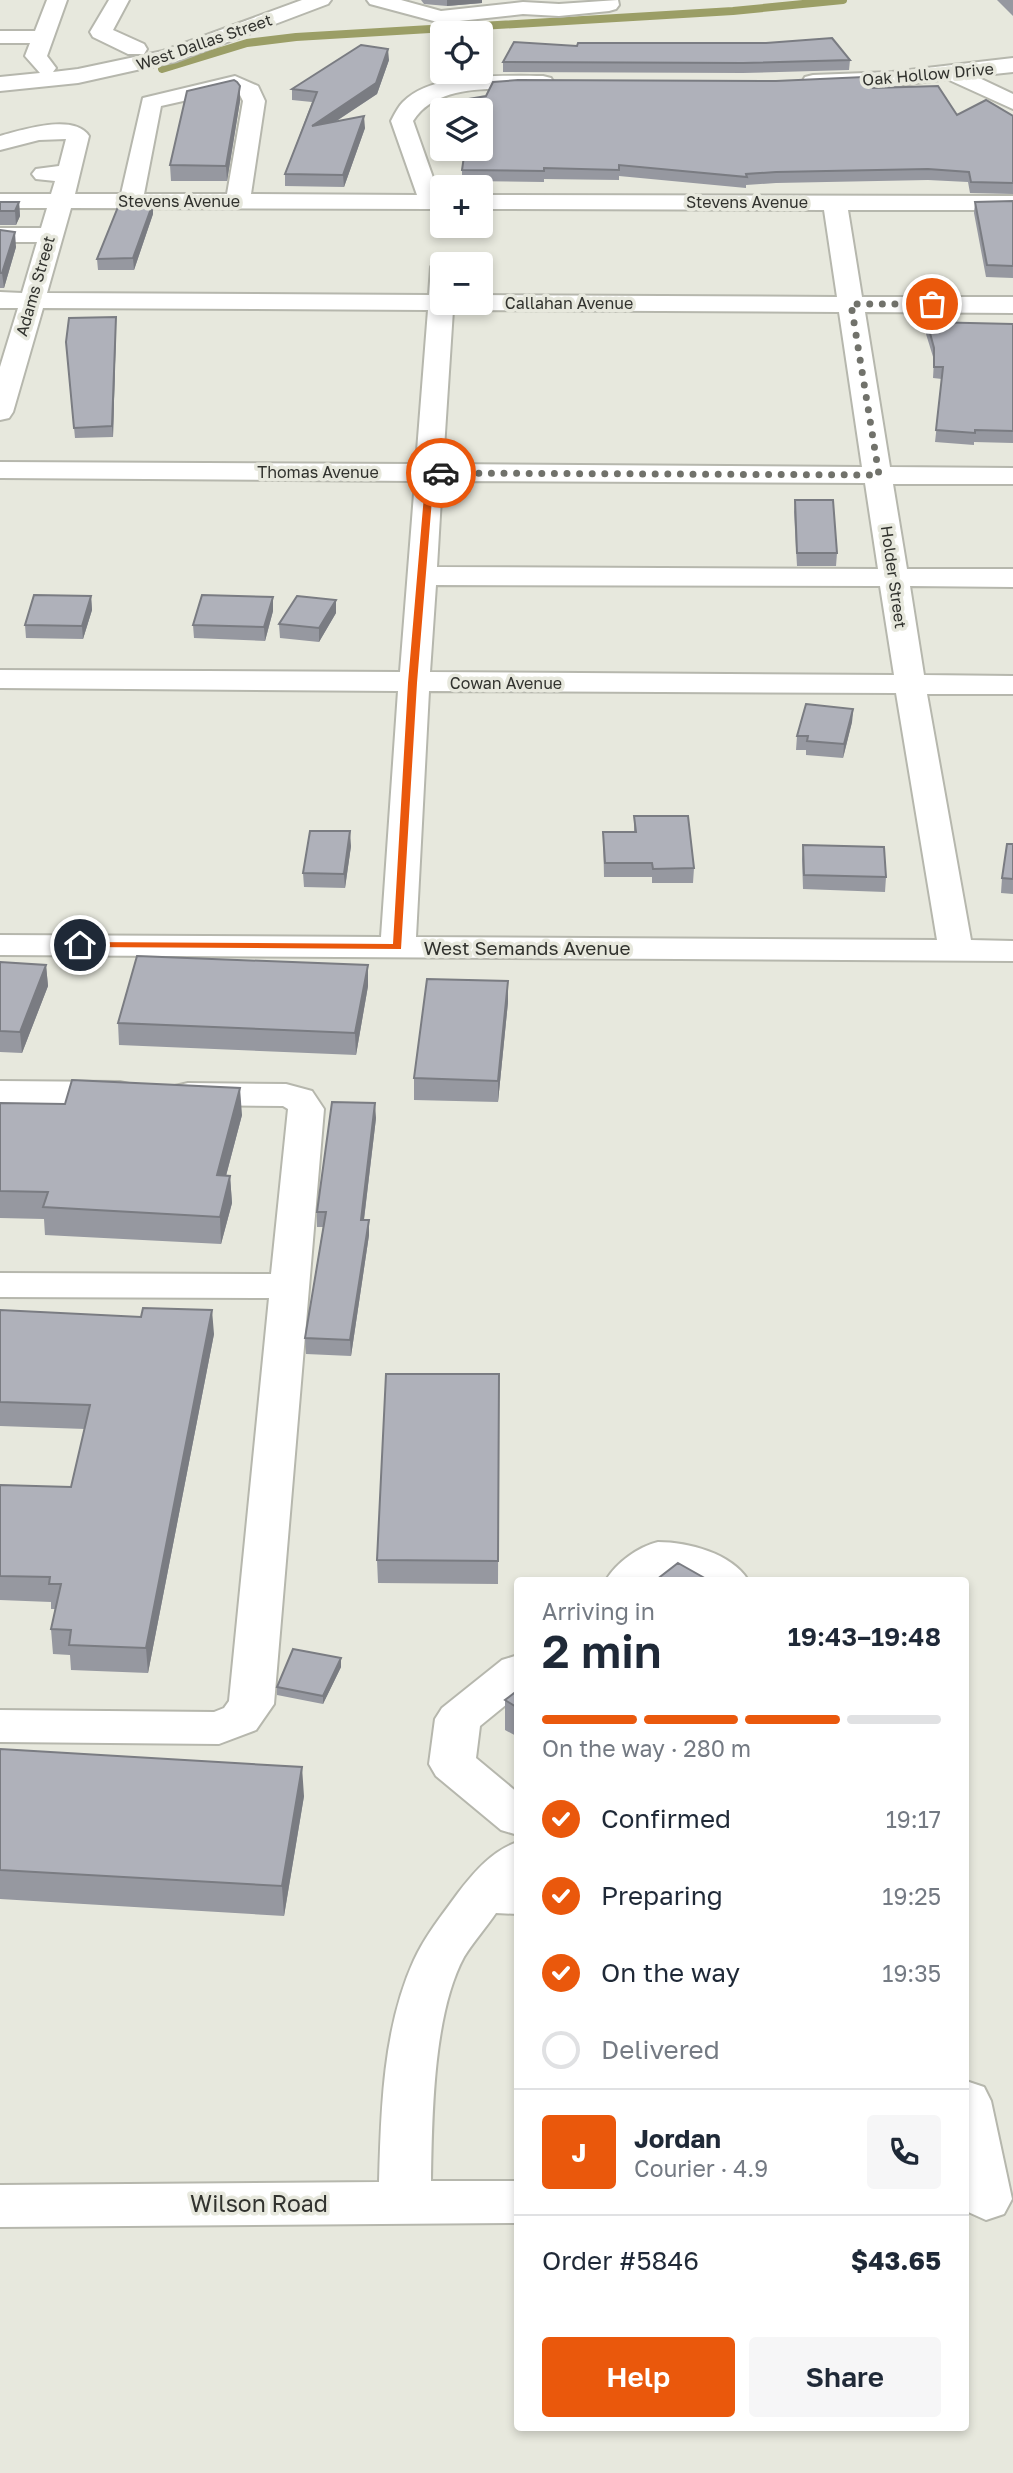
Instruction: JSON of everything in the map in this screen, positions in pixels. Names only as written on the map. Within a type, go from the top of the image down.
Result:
[{"type":"street","points":[[45,68],[36,56],[57,0]]},
{"type":"street","points":[[119,0],[101,32],[106,34],[125,57],[137,76],[172,97]]},
{"type":"street","name":"West Dallas Street","points":[[0,84],[78,76],[272,0]]},
{"type":"street","name":"West Dallas Street","points":[[0,71],[125,57],[218,40],[321,0]]},
{"type":"street","points":[[377,0],[441,17],[519,4],[609,5],[608,0]]},
{"type":"street","points":[[0,37],[44,37]]},
{"type":"street","name":"Oak Hollow Drive","points":[[797,83],[953,74],[1013,65]]},
{"type":"street","points":[[953,74],[1013,102]]},
{"type":"street","points":[[131,201],[151,103],[234,83],[250,91],[254,101],[238,202]]},
{"type":"street","points":[[430,194],[426,191],[402,121],[405,111],[415,101],[453,88],[481,84],[562,83]]},
{"type":"street","points":[[0,143],[65,132],[78,136],[72,163]]},
{"type":"street","points":[[0,149],[72,163]]},
{"type":"street","points":[[24,174],[72,163]]},
{"type":"street","name":"Adams Street","points":[[0,412],[72,163]]},
{"type":"street","name":"Stevens Avenue","points":[[0,201],[430,204]]},
{"type":"street","name":"Stevens Avenue","points":[[493,202],[1013,203]]},
{"type":"street","name":"Holder Street","points":[[835,203],[910,685],[956,950]]},
{"type":"street","points":[[0,234],[50,235]]},
{"type":"street","name":"Callahan Avenue","points":[[0,300],[430,303]]},
{"type":"street","name":"Callahan Avenue","points":[[493,303],[1013,305]]},
{"type":"street","points":[[398,947],[412,683],[440,315]]},
{"type":"street","name":"Thomas Avenue","points":[[0,470],[1013,476]]},
{"type":"street","points":[[421,576],[1013,578]]},
{"type":"street","name":"Cowan Avenue","points":[[0,679],[1013,685]]},
{"type":"street","name":"West Semands Avenue","points":[[0,945],[1013,950]]},
{"type":"street","points":[[0,1092],[286,1094],[299,1099],[306,1109],[251,1704],[240,1720],[219,1728],[0,1726]]},
{"type":"street","points":[[0,1285],[289,1286]]},
{"type":"street","points":[[632,1577],[658,1556],[682,1556],[720,1577]]},
{"type":"street","points":[[514,1674],[458,1719],[452,1764],[514,1815]]},
{"type":"street","points":[[405,2203],[408,2123],[421,2010],[438,1959],[501,1896],[514,1868]]},
{"type":"street","points":[[969,2114],[988,2199]]},
{"type":"street","name":"Wilson Road","points":[[0,2206],[514,2202]]},
{"type":"building","points":[[832,38],[850,60],[743,63],[503,62],[514,42],[577,46],[578,43],[766,43]]},
{"type":"building","points":[[361,45],[388,49],[376,83],[312,126],[364,116],[343,175],[285,174],[317,92],[292,89]]},
{"type":"building","points":[[864,77],[873,88],[938,86],[957,115],[986,100],[1013,116],[1013,183],[971,182],[969,172],[928,169],[776,172],[746,174],[747,177],[619,165],[619,170],[462,170],[463,161],[493,161],[493,98],[474,98],[486,96],[493,82],[776,81]]},
{"type":"building","points":[[234,80],[240,86],[226,166],[170,165],[187,91]]},
{"type":"building","points":[[1013,201],[1013,266],[987,265],[975,202]]},
{"type":"building","points":[[0,202],[19,202],[15,211],[0,211]]},
{"type":"building","points":[[120,202],[153,203],[133,258],[97,259]]},
{"type":"building","points":[[0,230],[15,232],[2,273],[0,273]]},
{"type":"building","points":[[116,317],[112,426],[74,428],[66,342],[69,318]]},
{"type":"building","points":[[927,322],[1013,324],[1013,431],[975,430],[975,433],[936,430],[943,367],[934,367],[934,348]]},
{"type":"building","points":[[795,500],[833,500],[837,553],[797,553]]},
{"type":"building","points":[[34,595],[91,596],[82,626],[25,625]]},
{"type":"building","points":[[202,595],[273,597],[264,627],[193,625]]},
{"type":"building","points":[[297,596],[336,600],[319,628],[279,624]]},
{"type":"building","points":[[806,704],[853,709],[844,744],[807,741],[808,736],[797,736]]},
{"type":"building","points":[[634,816],[688,816],[694,868],[653,869],[652,863],[605,863],[603,832],[636,832]]},
{"type":"building","points":[[310,831],[350,831],[344,874],[303,873]]},
{"type":"building","points":[[1007,844],[1013,844],[1013,879],[1002,878]]},
{"type":"building","points":[[803,845],[884,847],[886,877],[804,875]]},
{"type":"building","points":[[137,956],[368,965],[355,1033],[118,1023]]},
{"type":"building","points":[[0,962],[46,965],[20,1032],[0,1031]]},
{"type":"building","points":[[427,979],[508,981],[498,1081],[414,1078]]},
{"type":"building","points":[[72,1080],[240,1088],[217,1175],[230,1176],[220,1217],[43,1207],[48,1192],[0,1191],[0,1103],[65,1104]]},
{"type":"building","points":[[332,1102],[375,1103],[361,1220],[369,1220],[350,1340],[305,1338],[326,1212],[317,1212]]},
{"type":"building","points":[[143,1308],[212,1310],[146,1648],[69,1645],[71,1630],[51,1629],[61,1584],[49,1584],[50,1577],[0,1576],[0,1485],[71,1487],[90,1405],[0,1402],[0,1310],[141,1317]]},
{"type":"building","points":[[386,1374],[499,1374],[498,1561],[377,1560]]},
{"type":"building","points":[[678,1563],[703,1577],[660,1577]]},
{"type":"building","points":[[293,1649],[341,1658],[323,1696],[277,1687]]},
{"type":"building","points":[[514,1693],[514,1706],[505,1700]]},
{"type":"building","points":[[0,1749],[302,1767],[282,1886],[0,1870]]},
{"type":"waterway","points":[[162,69],[247,43],[296,37],[733,11],[843,0]]},
{"type":"way so far","points":[[441,473],[879,475],[851,304],[932,304]]},
{"type":"route","points":[[80,945],[398,947],[412,683],[430,472],[441,473]]}]
